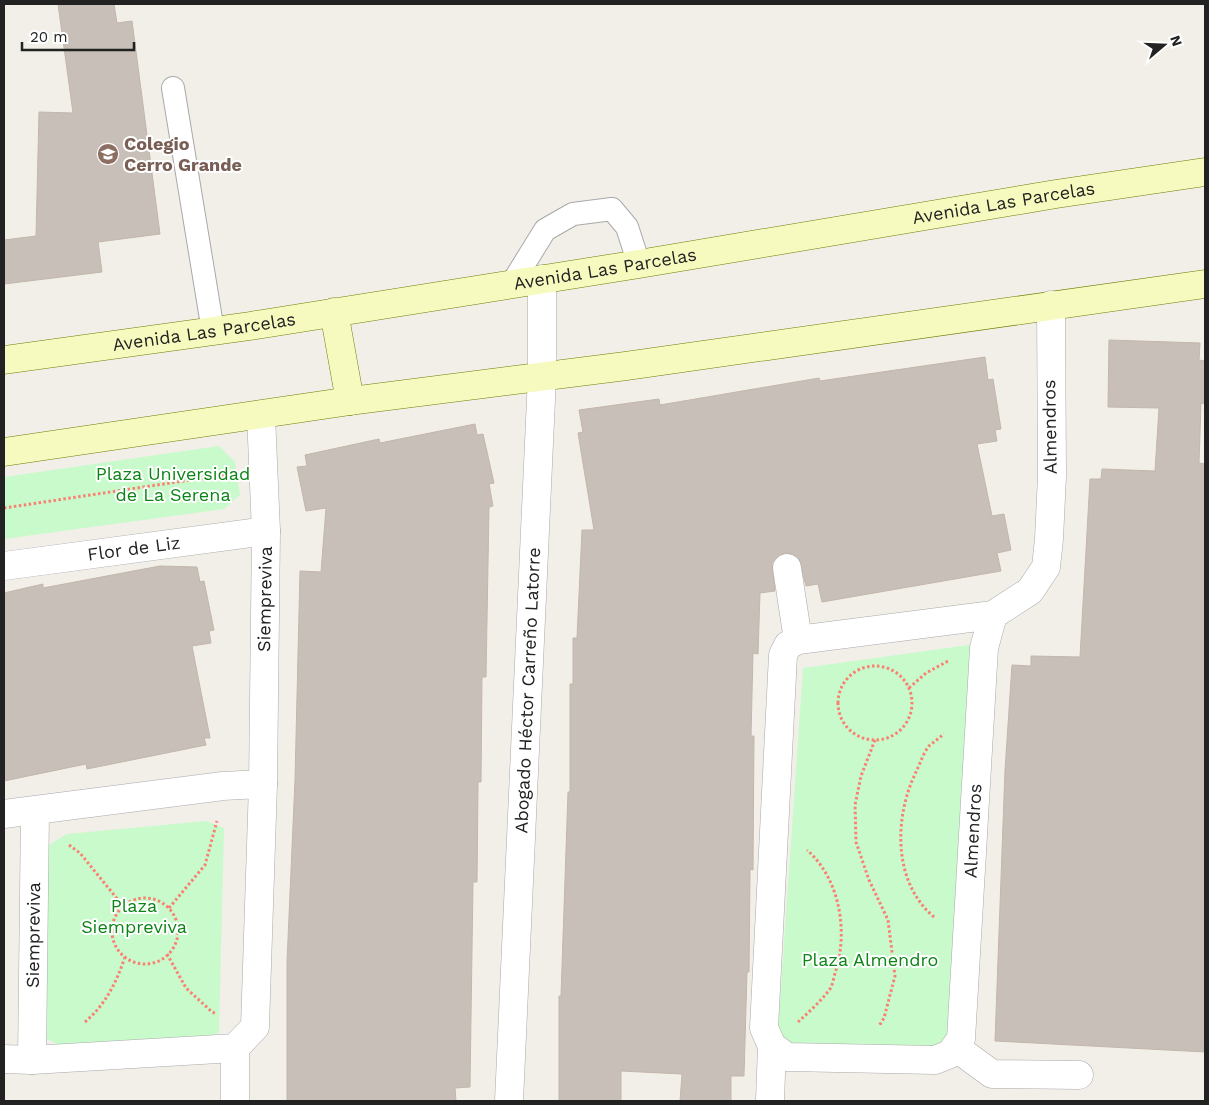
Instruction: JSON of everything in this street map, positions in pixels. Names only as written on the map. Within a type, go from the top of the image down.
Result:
[{"type":"main road","name":"Avenida Las Parcelas","points":[[4,360],[213,331],[511,285],[1056,194],[1205,172]]},
{"type":"main road","points":[[4,452],[350,401],[542,377],[1205,284]]},
{"type":"main road","points":[[334,312],[350,401]]},
{"type":"street","name":"Abogado Héctor Carreño Latorre","points":[[509,1101],[542,377],[542,279]]},
{"type":"street","name":"Almendros","points":[[798,640],[993,615],[1030,591],[1046,567],[1052,476],[1051,305]]},
{"type":"street","name":"Siempreviva","points":[[255,1027],[263,784],[266,531],[261,414]]},
{"type":"street","name":"Flor de Liz","points":[[4,566],[266,531]]},
{"type":"street","points":[[770,1101],[769,1040],[764,1028],[783,655],[788,645],[798,640],[787,568]]},
{"type":"street","name":"Almendros","points":[[955,1047],[961,1039],[984,648],[993,615]]},
{"type":"street","points":[[4,814],[35,816],[223,786],[263,784]]},
{"type":"street","name":"Siempreviva","points":[[32,1060],[35,816]]},
{"type":"street","points":[[4,1059],[32,1060],[235,1048],[255,1027]]},
{"type":"street","points":[[769,1040],[787,1057],[855,1060],[935,1060],[950,1054],[955,1047],[992,1074],[1079,1075]]},
{"type":"street","points":[[235,1048],[235,1101]]},
{"type":"lane","points":[[173,88],[213,331]]},
{"type":"lane","points":[[511,285],[545,230],[573,214],[612,209],[627,227],[639,264]]},
{"type":"path","points":[[4,508],[263,468]]},
{"type":"path","points":[[910,688],[926,673],[955,658],[984,648]]},
{"type":"path","points":[[869,665],[893,670],[903,678],[910,688],[912,700],[911,712],[906,723],[892,735],[875,740],[863,738],[852,732],[838,712],[837,699],[844,682],[858,669],[869,665]]},
{"type":"path","points":[[967,932],[944,925],[922,907],[903,864],[900,824],[910,784],[928,747],[948,731],[979,730]]},
{"type":"path","points":[[855,1060],[866,1051],[884,1018],[895,976],[888,920],[869,880],[856,842],[855,805],[861,776],[875,740]]},
{"type":"path","points":[[169,908],[205,865],[216,824],[223,786]]},
{"type":"path","points":[[35,816],[80,854],[123,906]]},
{"type":"path","points":[[769,1040],[794,1026],[831,987],[842,952],[842,922],[835,893],[817,859],[800,845],[774,839]]},
{"type":"path","points":[[139,898],[150,898],[169,908],[175,918],[178,929],[177,939],[167,954],[156,962],[145,964],[134,962],[118,950],[111,929],[114,919],[123,906],[139,898]]},
{"type":"path","points":[[167,954],[186,988],[212,1012],[255,1027]]},
{"type":"path","points":[[83,1024],[96,1012],[115,985],[125,957]]},
{"type":"green space","name":"Plaza Universidad de La Serena","points":[[219,446],[235,462],[240,495],[224,509],[4,539],[4,477]]},
{"type":"green space","name":"Plaza Almendro","points":[[976,644],[952,1041],[934,1054],[791,1048],[778,1030],[803,668]]},
{"type":"green space","name":"Plaza Siempreviva","points":[[206,821],[224,828],[219,1032],[204,1042],[61,1046],[47,1039],[45,847],[67,834]]},
{"type":"building","points":[[58,4],[114,4],[117,23],[132,21],[160,234],[98,242],[102,272],[4,284],[4,240],[36,236],[39,112],[73,113]]},
{"type":"building","points":[[1109,340],[1200,343],[1199,360],[1205,361],[1205,404],[1201,403],[1199,463],[1205,464],[1205,1052],[995,1041],[1005,770],[1012,665],[1031,666],[1031,656],[1080,657],[1090,479],[1101,479],[1102,469],[1155,471],[1159,408],[1108,407]]},
{"type":"building","points":[[985,357],[988,380],[993,379],[1001,429],[995,430],[997,441],[977,444],[992,516],[1004,514],[1011,550],[997,553],[1001,571],[822,602],[818,584],[806,586],[799,559],[793,554],[785,553],[778,556],[772,563],[775,591],[760,593],[758,654],[753,653],[751,736],[754,736],[753,870],[750,869],[749,972],[747,972],[744,1076],[731,1076],[731,1101],[680,1101],[682,1074],[621,1071],[621,1101],[559,1101],[559,996],[561,996],[568,792],[570,792],[570,684],[573,684],[573,638],[577,638],[582,530],[594,530],[578,433],[583,432],[579,410],[659,399],[660,405],[819,378],[820,381]]},
{"type":"building","points":[[475,424],[477,435],[483,434],[494,483],[489,484],[493,506],[489,507],[486,677],[482,677],[481,782],[478,782],[477,882],[473,882],[470,1087],[455,1088],[456,1101],[287,1101],[287,962],[295,780],[300,571],[321,572],[326,508],[306,511],[297,467],[307,466],[305,455],[379,439],[380,443]]},
{"type":"building","points":[[160,566],[197,567],[200,582],[204,581],[214,630],[209,631],[211,643],[192,646],[210,738],[204,738],[206,745],[87,769],[86,764],[4,781],[4,593],[43,584],[43,588]]},
{"type":"place","name":"Colegio Cerro Grande","points":[[108,154]]}]
